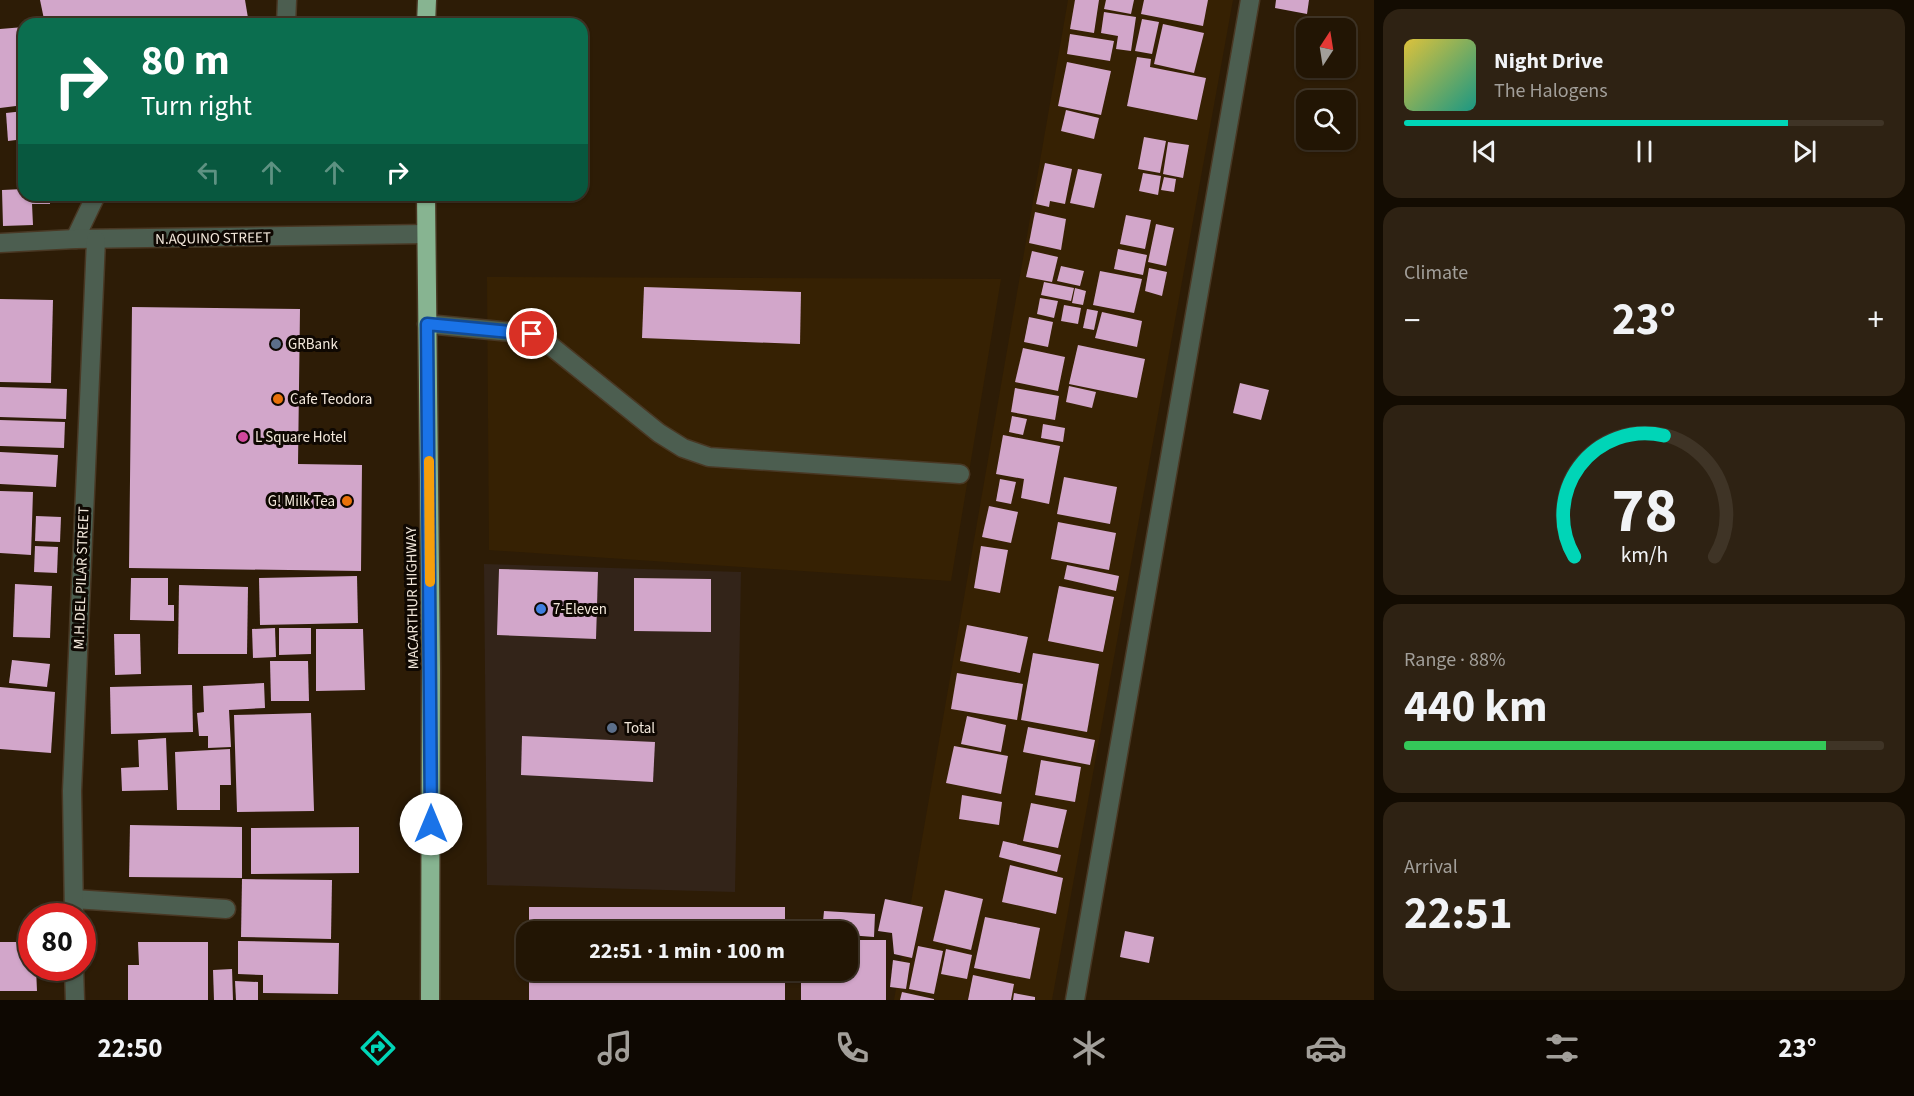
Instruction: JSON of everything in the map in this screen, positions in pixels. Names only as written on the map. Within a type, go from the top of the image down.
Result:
[{"type":"highway","points":[[426,18],[427,0]]},
{"type":"highway","name":"MACARTHUR HIGHWAY","points":[[426,201],[431,670],[430,1000]]},
{"type":"street","points":[[286,18],[287,0]]},
{"type":"street","points":[[1075,1000],[1250,0]]},
{"type":"street","points":[[75,239],[93,201]]},
{"type":"street","name":"N.AQUINO STREET","points":[[0,243],[75,239],[426,234]]},
{"type":"street","name":"M.H.DEL PILAR STREET","points":[[74,903],[72,791],[96,240]]},
{"type":"street","points":[[427,324],[532,334],[546,342],[659,434],[682,448],[709,457],[960,474]]},
{"type":"street","points":[[96,908],[226,909]]},
{"type":"street","points":[[74,981],[75,1000]]},
{"type":"shaded area","points":[[1068,0],[1233,0],[1052,1000],[894,1000]]},
{"type":"shaded area","points":[[487,277],[1001,279],[951,581],[489,550]]},
{"type":"shaded area","name":"Total","points":[[484,564],[741,572],[735,892],[487,885]]},
{"type":"building","points":[[40,0],[245,0],[248,18],[44,18]]},
{"type":"building","points":[[1075,0],[1099,0],[1094,33],[1070,29]]},
{"type":"building","points":[[1106,0],[1134,0],[1131,14],[1104,9]]},
{"type":"building","points":[[1144,0],[1208,0],[1203,26],[1141,14]]},
{"type":"building","points":[[1276,0],[1309,0],[1307,14],[1275,8]]},
{"type":"building","points":[[1104,12],[1136,17],[1131,51],[1116,49],[1118,36],[1101,33]]},
{"type":"building","points":[[1142,19],[1159,22],[1152,54],[1135,51]]},
{"type":"building","points":[[1163,24],[1204,33],[1194,73],[1154,64]]},
{"type":"building","points":[[18,28],[18,106],[0,108],[0,29]]},
{"type":"building","points":[[1070,34],[1114,41],[1110,61],[1067,54]]},
{"type":"building","points":[[1137,57],[1151,59],[1150,67],[1206,78],[1197,120],[1127,106]]},
{"type":"building","points":[[1067,62],[1111,71],[1101,115],[1058,106]]},
{"type":"building","points":[[1066,110],[1099,118],[1094,139],[1061,131]]},
{"type":"building","points":[[18,112],[18,140],[8,141],[6,113]]},
{"type":"building","points":[[1144,137],[1166,141],[1160,173],[1138,169]]},
{"type":"building","points":[[1168,142],[1189,145],[1183,178],[1163,174]]},
{"type":"building","points":[[1045,163],[1072,169],[1065,204],[1050,201],[1049,207],[1036,204]]},
{"type":"building","points":[[1078,169],[1102,174],[1094,208],[1070,203]]},
{"type":"building","points":[[1143,173],[1161,176],[1158,195],[1139,191]]},
{"type":"building","points":[[1164,177],[1176,179],[1174,192],[1161,190]]},
{"type":"building","points":[[18,189],[18,201],[50,201],[50,204],[32,204],[33,225],[3,226],[2,190]]},
{"type":"building","points":[[1035,212],[1066,219],[1061,250],[1029,243]]},
{"type":"building","points":[[1126,215],[1151,220],[1145,249],[1120,244]]},
{"type":"building","points":[[1156,224],[1174,228],[1166,266],[1148,262]]},
{"type":"building","points":[[1118,249],[1147,255],[1143,275],[1114,269]]},
{"type":"building","points":[[1032,251],[1058,257],[1052,282],[1026,277]]},
{"type":"building","points":[[1061,266],[1084,271],[1080,286],[1057,281]]},
{"type":"building","points":[[1149,268],[1167,272],[1162,296],[1145,291]]},
{"type":"building","points":[[1100,271],[1142,279],[1134,313],[1093,305]]},
{"type":"building","points":[[1044,282],[1074,288],[1071,301],[1041,295]]},
{"type":"building","points":[[644,287],[801,292],[800,344],[642,338]]},
{"type":"building","points":[[1075,288],[1086,291],[1083,305],[1072,303]]},
{"type":"building","points":[[1040,298],[1058,301],[1054,318],[1037,314]]},
{"type":"building","points":[[0,299],[53,300],[51,383],[0,382]]},
{"type":"building","points":[[1064,305],[1081,308],[1078,324],[1061,321]]},
{"type":"building","points":[[132,307],[300,309],[298,464],[362,465],[361,571],[129,568]]},
{"type":"building","points":[[1087,309],[1098,311],[1094,330],[1083,328]]},
{"type":"building","points":[[1102,312],[1142,321],[1137,347],[1095,338]]},
{"type":"building","points":[[1029,317],[1053,322],[1048,347],[1024,342]]},
{"type":"building","points":[[1078,345],[1145,359],[1137,398],[1069,384]]},
{"type":"building","points":[[1023,348],[1065,357],[1058,391],[1015,382]]},
{"type":"building","points":[[1240,383],[1269,390],[1261,420],[1233,413]]},
{"type":"building","points":[[1069,386],[1096,392],[1092,408],[1066,402]]},
{"type":"building","points":[[0,387],[67,389],[66,419],[0,417]]},
{"type":"building","points":[[1015,388],[1059,396],[1055,420],[1011,412]]},
{"type":"building","points":[[1012,416],[1027,419],[1023,435],[1009,432]]},
{"type":"building","points":[[0,420],[65,422],[64,448],[0,446]]},
{"type":"building","points":[[1043,424],[1065,428],[1063,442],[1041,438]]},
{"type":"building","points":[[1003,435],[1060,446],[1049,504],[1021,498],[1024,479],[996,474]]},
{"type":"building","points":[[0,452],[58,455],[56,487],[0,484]]},
{"type":"building","points":[[1064,477],[1117,487],[1110,524],[1057,514]]},
{"type":"building","points":[[1000,479],[1016,482],[1011,504],[996,501]]},
{"type":"building","points":[[0,491],[33,492],[31,555],[0,553]]},
{"type":"building","points":[[989,506],[1018,512],[1011,543],[982,537]]},
{"type":"building","points":[[36,516],[61,517],[60,542],[35,541]]},
{"type":"building","points":[[1058,522],[1116,533],[1109,570],[1051,559]]},
{"type":"building","points":[[35,546],[58,547],[57,573],[34,572]]},
{"type":"building","points":[[981,546],[1008,550],[1000,593],[974,588]]},
{"type":"building","points":[[1067,565],[1119,576],[1116,591],[1064,579]]},
{"type":"building","points":[[499,569],[598,572],[596,639],[497,635]]},
{"type":"building","points":[[357,576],[358,623],[260,625],[259,578]]},
{"type":"building","points":[[131,578],[168,578],[168,605],[174,605],[174,621],[130,620]]},
{"type":"building","points":[[634,578],[711,579],[711,632],[634,631]]},
{"type":"building","points":[[15,584],[52,586],[50,638],[13,637]]},
{"type":"building","points":[[179,585],[248,587],[247,654],[178,654]]},
{"type":"building","points":[[1059,586],[1114,597],[1103,652],[1048,641]]},
{"type":"building","points":[[967,625],[1028,637],[1020,673],[960,661]]},
{"type":"building","points":[[275,628],[276,657],[253,658],[252,629]]},
{"type":"building","points":[[279,628],[311,628],[311,654],[279,655]]},
{"type":"building","points":[[316,629],[363,629],[365,690],[316,691]]},
{"type":"building","points":[[114,634],[140,634],[141,674],[115,675]]},
{"type":"building","points":[[1033,653],[1099,664],[1087,732],[1021,720]]},
{"type":"building","points":[[12,660],[50,664],[47,687],[9,683]]},
{"type":"building","points":[[270,661],[308,661],[309,701],[271,701]]},
{"type":"building","points":[[957,673],[1023,684],[1017,720],[951,709]]},
{"type":"building","points":[[264,683],[265,708],[229,710],[231,747],[208,748],[208,736],[199,736],[197,713],[204,712],[203,686]]},
{"type":"building","points":[[192,685],[193,732],[111,734],[110,687]]},
{"type":"building","points":[[0,687],[55,692],[51,753],[0,749]]},
{"type":"building","points":[[311,713],[314,811],[237,812],[234,715]]},
{"type":"building","points":[[967,716],[1006,725],[1001,752],[961,744]]},
{"type":"building","points":[[1028,727],[1095,740],[1090,765],[1023,752]]},
{"type":"building","points":[[522,736],[655,742],[653,782],[521,775]]},
{"type":"building","points":[[166,738],[168,790],[122,791],[121,768],[139,767],[138,740]]},
{"type":"building","points":[[954,746],[1008,756],[1001,794],[946,783]]},
{"type":"building","points":[[230,749],[231,785],[220,785],[220,810],[177,810],[175,752]]},
{"type":"building","points":[[1041,760],[1081,767],[1075,802],[1035,795]]},
{"type":"building","points":[[962,795],[1002,802],[999,825],[959,819]]},
{"type":"building","points":[[1031,803],[1067,810],[1058,848],[1023,841]]},
{"type":"building","points":[[130,825],[242,827],[242,878],[129,877]]},
{"type":"building","points":[[359,827],[359,873],[251,874],[251,828]]},
{"type":"building","points":[[1003,841],[1061,855],[1057,872],[999,857]]},
{"type":"building","points":[[1010,865],[1063,878],[1056,914],[1002,902]]},
{"type":"building","points":[[242,879],[332,880],[331,939],[241,937]]},
{"type":"building","points":[[945,890],[983,899],[971,950],[933,941]]},
{"type":"building","points":[[885,899],[923,907],[912,958],[894,954],[892,933],[878,931]]},
{"type":"building","points":[[529,907],[785,907],[785,921],[529,921]]},
{"type":"building","points":[[824,911],[875,914],[874,937],[858,936],[858,921],[823,921]]},
{"type":"building","points":[[985,917],[1040,928],[1030,979],[974,968]]},
{"type":"building","points":[[1125,931],[1154,937],[1149,963],[1120,957]]},
{"type":"building","points":[[858,940],[886,940],[886,1000],[801,1000],[801,981],[858,981]]},
{"type":"building","points":[[238,941],[339,943],[338,994],[263,993],[263,975],[238,974]]},
{"type":"building","points":[[0,942],[18,942],[18,981],[37,981],[37,991],[0,991]]},
{"type":"building","points":[[138,942],[208,942],[208,1000],[128,1000],[128,965],[139,965]]},
{"type":"building","points":[[918,946],[943,951],[934,994],[909,989]]},
{"type":"building","points":[[946,949],[972,955],[967,979],[941,974]]},
{"type":"building","points":[[893,960],[910,963],[906,989],[890,987]]},
{"type":"building","points":[[232,969],[233,1000],[214,1000],[213,970]]},
{"type":"building","points":[[973,975],[1014,984],[1011,1000],[968,1000]]},
{"type":"building","points":[[235,981],[258,982],[258,1000],[236,1000]]},
{"type":"building","points":[[529,981],[785,981],[785,1000],[529,1000]]},
{"type":"building","points":[[902,992],[934,999],[934,1000],[900,1000]]},
{"type":"building","points":[[1014,993],[1035,997],[1035,1000],[1013,1000]]},
{"type":"slow traffic","points":[[429,461],[430,582]]},
{"type":"place","name":"GRBank","points":[[276,344]]},
{"type":"place","name":"Cafe Teodora","points":[[278,399]]},
{"type":"place","name":"L Square Hotel","points":[[243,437]]},
{"type":"place","name":"G! Milk Tea","points":[[347,501]]},
{"type":"place","name":"7-Eleven","points":[[541,609]]},
{"type":"place","name":"Total","points":[[612,728]]},
{"type":"route","points":[[431,824],[427,324],[532,334]]}]
